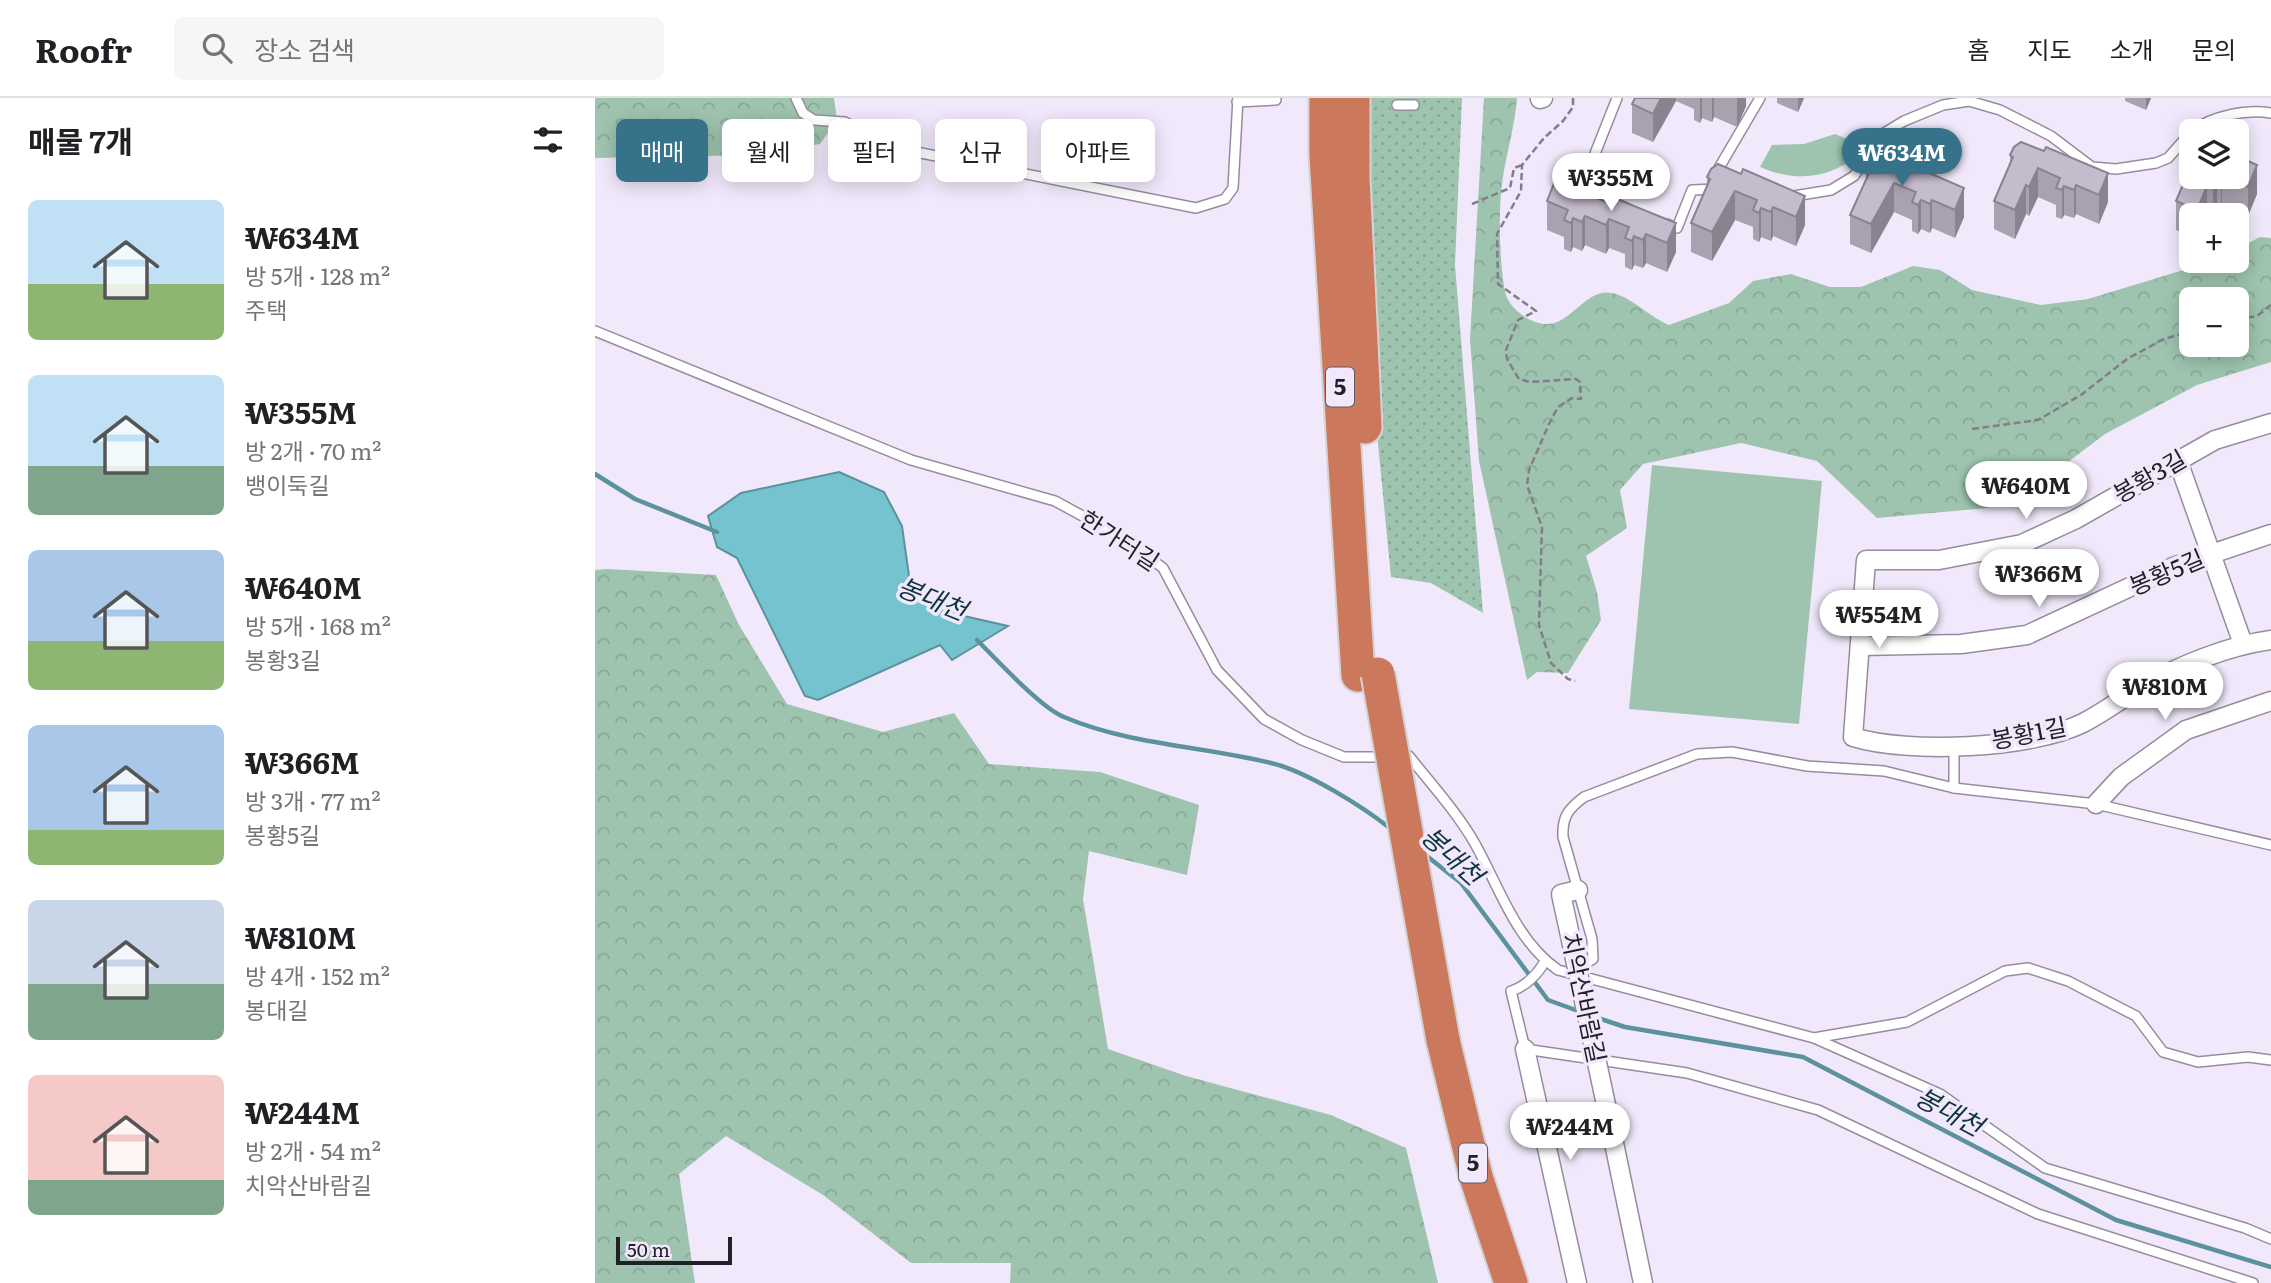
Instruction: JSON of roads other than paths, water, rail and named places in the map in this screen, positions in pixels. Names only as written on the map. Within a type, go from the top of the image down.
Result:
[{"type":"highway","name":"5","points":[[1326,98],[1326,155],[1368,675],[1463,1195],[1490,1283]]},
{"type":"highway","name":"5","points":[[1353,98],[1368,675]]},
{"type":"highway","name":"5","points":[[1433,1040],[1511,1283]]},
{"type":"street","name":"봉황3길","points":[[1860,646],[1866,560],[1939,560],[2022,544],[2076,519],[2215,440],[2271,424]]},
{"type":"street","points":[[2178,461],[2243,644]]},
{"type":"street","name":"봉황5길","points":[[1860,646],[1961,645],[2027,635],[2173,568],[2271,534]]},
{"type":"street","name":"봉황1길","points":[[1860,646],[1853,737],[1874,744],[1954,747],[2048,735],[2082,723],[2144,685],[2243,644],[2271,640]]},
{"type":"street","points":[[2096,804],[2121,777],[2186,730],[2271,701]]},
{"type":"street","name":"치악산바람길","points":[[1578,890],[1561,894],[1643,1283]]},
{"type":"street","points":[[1525,1049],[1577,1283]]},
{"type":"lane","points":[[796,98],[803,113],[814,120],[845,122],[896,148],[1195,208],[1225,199],[1233,188],[1237,100],[1276,100]]},
{"type":"lane","points":[[1576,203],[1617,98]]},
{"type":"lane","points":[[1706,190],[1760,98]]},
{"type":"lane","points":[[1779,195],[1803,197],[1831,190],[1854,176],[1881,135],[1904,121],[1943,105],[1969,101],[2000,110],[2051,136],[2092,167],[2116,169],[2156,163],[2168,158],[2179,146]]},
{"type":"lane","points":[[1397,105],[1414,105]]},
{"type":"lane","points":[[2219,119],[2252,111],[2271,113]]},
{"type":"lane","points":[[1653,218],[1677,228],[1692,190],[1725,189]]},
{"type":"lane","points":[[1581,190],[1629,209]]},
{"type":"lane","name":"한가터길","points":[[595,331],[911,460],[1055,502],[1123,538],[1163,568],[1217,670],[1264,719],[1302,740],[1344,757],[1409,756],[1472,840],[1518,928],[1545,961],[1558,970],[1814,1038],[1940,1094],[2045,1168],[2245,1228],[2271,1239]]},
{"type":"lane","points":[[1954,747],[1954,788]]},
{"type":"lane","points":[[1569,973],[1593,960],[1592,939],[1563,836],[1562,822],[1569,809],[1584,797],[1697,754],[1732,752],[1807,766],[1884,771],[1954,788],[2096,804],[2271,845]]},
{"type":"lane","points":[[1545,961],[1539,971],[1519,989],[1511,991],[1525,1049],[1687,1073],[1818,1110],[2038,1214],[2253,1283]]},
{"type":"lane","points":[[1814,1038],[1907,1022],[2005,971],[2028,968],[2068,981],[2136,1016],[2163,1052],[2197,1062],[2248,1057],[2271,1060]]},
{"type":"water","points":[[839,472],[884,492],[902,526],[911,590],[955,614],[1008,626],[952,660],[940,645],[818,700],[805,696],[737,558],[717,547],[708,516],[741,493]]},
{"type":"waterway","name":"봉대천","points":[[595,474],[635,499],[717,532]]},
{"type":"waterway","name":"봉대천","points":[[977,640],[1031,694],[1064,717],[1114,734],[1245,757],[1285,767],[1333,790],[1391,829]]},
{"type":"waterway","name":"봉대천","points":[[1423,853],[1461,883],[1548,1000],[1581,1012]]},
{"type":"waterway","name":"봉대천","points":[[1592,1016],[1625,1027],[1803,1057],[2116,1220],[2271,1267]]}]
